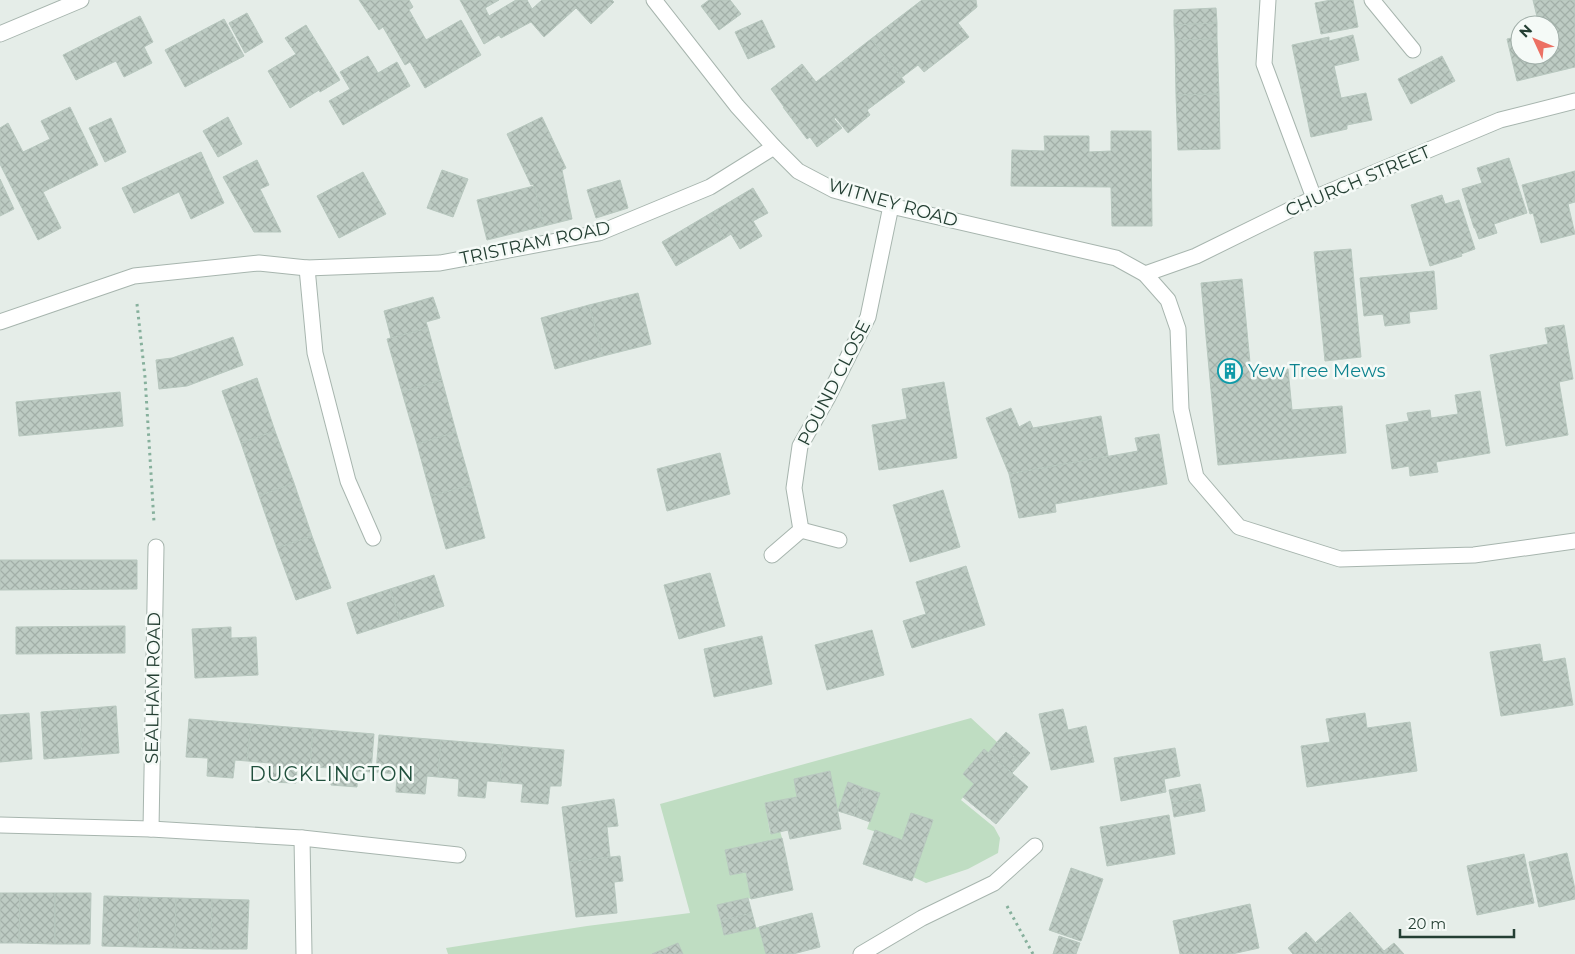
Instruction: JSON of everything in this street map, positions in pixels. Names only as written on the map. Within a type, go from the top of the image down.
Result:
[{"type":"street","points":[[0,34],[82,0]]},
{"type":"street","name":"WITNEY ROAD","points":[[654,0],[737,106],[798,171],[834,190],[891,206],[1116,258],[1145,274],[1168,300],[1178,329],[1181,409],[1196,477],[1239,527],[1340,559],[1474,555],[1575,541]]},
{"type":"street","points":[[1268,0],[1264,64],[1314,198]]},
{"type":"street","points":[[1372,0],[1413,50]]},
{"type":"street","name":"CHURCH STREET","points":[[1145,274],[1196,256],[1314,198],[1500,120],[1575,101]]},
{"type":"street","name":"TRISTRAM ROAD","points":[[0,322],[134,276],[259,264],[307,268],[440,263],[599,233],[710,187],[774,147]]},
{"type":"street","name":"POUND CLOSE","points":[[801,530],[794,488],[800,446],[828,397],[868,317],[891,206]]},
{"type":"street","points":[[307,268],[315,353],[348,481],[373,538]]},
{"type":"street","points":[[772,555],[801,530],[839,540]]},
{"type":"street","name":"SEALHAM ROAD","points":[[151,829],[156,547]]},
{"type":"street","points":[[0,825],[151,829],[302,838],[458,855]]},
{"type":"street","points":[[302,838],[304,954]]},
{"type":"street","points":[[861,954],[922,918],[994,883],[1035,846]]},
{"type":"path","points":[[134,276],[145,376],[156,547]]},
{"type":"path","points":[[994,883],[1033,954]]},
{"type":"green space","points":[[971,718],[997,742],[988,753],[984,750],[963,774],[974,784],[961,800],[994,827],[1000,838],[998,853],[968,869],[926,883],[913,877],[902,840],[867,829],[879,793],[848,782],[838,811],[829,771],[794,779],[797,797],[765,803],[770,833],[780,831],[782,838],[725,850],[730,875],[746,872],[751,899],[748,898],[717,906],[724,935],[759,927],[766,954],[448,954],[446,948],[587,926],[690,913],[660,804]]},
{"type":"building","points":[[359,0],[409,0],[413,7],[409,10],[426,40],[461,20],[481,55],[425,88],[410,62],[405,65],[383,27],[379,30]]},
{"type":"building","points":[[460,0],[499,0],[485,8],[489,16],[516,0],[527,0],[532,9],[542,0],[612,0],[614,2],[591,24],[576,8],[544,37],[531,22],[501,38],[499,35],[484,44]]},
{"type":"building","points":[[709,0],[730,0],[741,14],[719,30],[701,6]]},
{"type":"building","points":[[922,0],[976,0],[977,7],[958,23],[969,37],[924,72],[918,65],[901,78],[871,39]]},
{"type":"building","points":[[1331,0],[1353,0],[1358,27],[1321,34],[1315,3]]},
{"type":"building","points":[[1533,0],[1575,0],[1575,67],[1517,81],[1513,65],[1560,65],[1560,15],[1537,15]]},
{"type":"building","points":[[1216,8],[1217,23],[1174,25],[1174,10]]},
{"type":"building","points":[[247,13],[263,42],[245,53],[229,23]]},
{"type":"building","points":[[140,16],[153,42],[144,47],[152,63],[124,77],[116,61],[76,80],[63,55]]},
{"type":"building","points":[[224,19],[244,56],[185,87],[165,50]]},
{"type":"building","points":[[762,20],[775,47],[748,59],[735,32]]},
{"type":"building","points":[[1217,23],[1217,39],[1175,40],[1174,25]]},
{"type":"building","points":[[306,25],[340,80],[320,92],[319,90],[290,108],[268,71],[296,54],[285,38]]},
{"type":"building","points":[[1353,35],[1359,60],[1334,66],[1341,98],[1366,93],[1372,120],[1347,125],[1347,129],[1311,137],[1292,45],[1329,37],[1329,41]]},
{"type":"building","points":[[1510,38],[1510,52],[1507,39]]},
{"type":"building","points":[[871,39],[905,82],[867,110],[870,115],[848,133],[835,117],[834,119],[842,128],[817,147],[810,137],[807,139],[771,89],[802,64],[816,82]]},
{"type":"building","points":[[1217,39],[1219,94],[1176,95],[1175,40]]},
{"type":"building","points":[[368,56],[378,73],[397,62],[410,86],[343,125],[329,101],[350,89],[340,72]]},
{"type":"building","points":[[1442,56],[1455,81],[1411,104],[1398,79]]},
{"type":"building","points":[[1219,94],[1220,149],[1178,150],[1176,95]]},
{"type":"building","points":[[70,107],[98,165],[43,192],[61,228],[38,240],[0,164],[0,128],[8,123],[23,152],[50,139],[41,121]]},
{"type":"building","points":[[228,117],[242,144],[218,157],[203,131]]},
{"type":"building","points":[[542,117],[566,168],[562,170],[572,219],[544,226],[533,184],[531,185],[507,134]]},
{"type":"building","points":[[111,118],[126,152],[105,162],[89,128]]},
{"type":"building","points":[[1111,131],[1151,131],[1152,226],[1112,226],[1111,187],[1011,186],[1012,150],[1045,151],[1044,136],[1089,136],[1089,152],[1111,151]]},
{"type":"building","points":[[201,152],[224,203],[191,219],[179,192],[134,213],[122,188]]},
{"type":"building","points":[[1509,158],[1527,213],[1494,224],[1497,233],[1479,239],[1462,189],[1482,183],[1477,168]]},
{"type":"building","points":[[257,160],[269,185],[260,189],[281,232],[254,232],[223,177]]},
{"type":"building","points":[[442,170],[468,179],[453,217],[427,208]]},
{"type":"building","points":[[1575,171],[1575,202],[1568,204],[1575,234],[1541,243],[1533,213],[1530,214],[1522,185]]},
{"type":"building","points":[[363,172],[386,214],[339,238],[317,196]]},
{"type":"building","points":[[0,179],[14,209],[0,216]]},
{"type":"building","points":[[620,180],[628,208],[596,218],[587,190]]},
{"type":"building","points":[[534,186],[544,226],[487,240],[477,200]]},
{"type":"building","points":[[753,188],[768,213],[753,221],[762,236],[740,249],[731,234],[725,238],[711,213]]},
{"type":"building","points":[[1442,195],[1445,204],[1459,200],[1475,249],[1461,254],[1462,256],[1430,266],[1411,205]]},
{"type":"building","points":[[711,213],[725,238],[676,266],[662,242]]},
{"type":"building","points":[[1351,249],[1361,357],[1325,361],[1314,252]]},
{"type":"building","points":[[1434,271],[1437,309],[1409,312],[1410,323],[1385,326],[1383,314],[1364,316],[1360,278]]},
{"type":"building","name":"Yew Tree Mews","points":[[1242,279],[1251,373],[1288,369],[1292,410],[1342,406],[1346,453],[1218,465],[1201,283]]},
{"type":"building","points":[[638,293],[651,344],[603,356],[589,305]]},
{"type":"building","points":[[433,297],[440,318],[426,322],[428,328],[391,338],[384,311]]},
{"type":"building","points":[[589,305],[603,356],[555,369],[541,318]]},
{"type":"building","points":[[1564,325],[1573,379],[1559,382],[1568,435],[1506,446],[1490,355],[1548,344],[1545,328]]},
{"type":"building","points":[[428,328],[442,380],[402,392],[387,339]]},
{"type":"building","points":[[233,337],[243,365],[187,386],[159,389],[156,360],[172,358]]},
{"type":"building","points":[[257,378],[275,431],[241,443],[222,391]]},
{"type":"building","points":[[442,380],[456,432],[417,444],[402,392]]},
{"type":"building","points":[[944,382],[957,458],[879,470],[872,425],[907,419],[902,389]]},
{"type":"building","points":[[1480,391],[1490,453],[1436,462],[1438,472],[1410,476],[1409,466],[1392,469],[1386,425],[1409,421],[1407,413],[1430,410],[1431,418],[1458,414],[1455,395]]},
{"type":"building","points":[[120,392],[123,426],[19,436],[16,402]]},
{"type":"building","points":[[1011,408],[1019,427],[1030,421],[1033,428],[1101,416],[1108,456],[1009,474],[986,418]]},
{"type":"building","points":[[275,431],[294,483],[259,496],[241,443]]},
{"type":"building","points":[[456,432],[471,485],[431,496],[417,444]]},
{"type":"building","points":[[1159,434],[1167,484],[1055,504],[1056,512],[1019,518],[1009,474],[1138,451],[1135,438]]},
{"type":"building","points":[[720,453],[730,494],[667,511],[657,469]]},
{"type":"building","points":[[294,483],[312,536],[277,548],[259,496]]},
{"type":"building","points":[[471,485],[485,538],[446,549],[431,496]]},
{"type":"building","points":[[943,490],[960,547],[910,562],[893,505]]},
{"type":"building","points":[[312,536],[331,588],[296,600],[277,548]]},
{"type":"building","points":[[0,560],[137,560],[137,589],[0,590]]},
{"type":"building","points":[[966,566],[985,625],[912,648],[903,621],[926,614],[916,582]]},
{"type":"building","points":[[710,573],[725,626],[679,639],[664,585]]},
{"type":"building","points":[[434,575],[444,606],[400,620],[390,589]]},
{"type":"building","points":[[390,589],[400,620],[357,634],[347,603]]},
{"type":"building","points":[[125,626],[125,653],[16,654],[16,627]]},
{"type":"building","points":[[231,627],[231,638],[256,637],[258,675],[195,678],[192,629]]},
{"type":"building","points":[[872,630],[884,675],[827,690],[815,645]]},
{"type":"building","points":[[762,636],[772,684],[714,697],[704,649]]},
{"type":"building","points":[[1540,644],[1543,662],[1565,658],[1573,705],[1501,716],[1490,652]]},
{"type":"building","points":[[116,706],[119,753],[82,756],[79,709]]},
{"type":"building","points":[[79,709],[82,756],[44,759],[41,712]]},
{"type":"building","points":[[1063,709],[1068,730],[1086,726],[1094,762],[1051,770],[1039,714]]},
{"type":"building","points":[[29,713],[32,759],[0,762],[0,715]]},
{"type":"building","points":[[1365,713],[1367,728],[1410,722],[1417,771],[1307,787],[1301,746],[1330,742],[1326,719]]},
{"type":"building","points":[[189,719],[251,724],[247,761],[235,760],[233,778],[207,776],[208,758],[186,757]]},
{"type":"building","points":[[251,724],[313,729],[310,767],[297,766],[296,783],[268,782],[269,763],[247,761]]},
{"type":"building","points":[[313,729],[374,734],[371,772],[358,771],[357,787],[331,785],[332,768],[310,767]]},
{"type":"building","points":[[1006,732],[1030,753],[1021,763],[997,742]]},
{"type":"building","points":[[379,735],[441,740],[438,777],[427,776],[425,794],[396,792],[397,774],[376,772]]},
{"type":"building","points":[[441,740],[503,745],[500,782],[487,781],[485,798],[458,796],[459,779],[438,777]]},
{"type":"building","points":[[997,742],[1021,763],[1012,773],[988,753]]},
{"type":"building","points":[[503,745],[564,750],[561,786],[550,786],[548,804],[521,802],[523,784],[500,782]]},
{"type":"building","points":[[1175,748],[1180,776],[1164,779],[1166,792],[1121,801],[1114,758]]},
{"type":"building","points":[[984,749],[1028,787],[996,824],[963,797],[974,784],[963,774]]},
{"type":"building","points":[[830,771],[841,829],[790,839],[788,830],[771,834],[765,803],[797,797],[794,779]]},
{"type":"building","points":[[848,782],[864,788],[854,816],[838,811]]},
{"type":"building","points":[[1200,784],[1203,798],[1172,804],[1169,790]]},
{"type":"building","points":[[864,788],[880,793],[870,822],[854,816]]},
{"type":"building","points":[[1203,798],[1205,811],[1174,817],[1172,804]]},
{"type":"building","points":[[614,799],[618,826],[607,827],[610,857],[569,862],[562,807]]},
{"type":"building","points":[[911,813],[933,820],[912,881],[863,864],[875,830],[902,840]]},
{"type":"building","points":[[1169,815],[1175,854],[1107,866],[1100,827]]},
{"type":"building","points":[[782,838],[793,890],[751,899],[746,872],[730,875],[725,850]]},
{"type":"building","points":[[1567,853],[1575,889],[1575,899],[1539,907],[1529,862]]},
{"type":"building","points":[[1524,854],[1534,903],[1477,915],[1467,866]]},
{"type":"building","points":[[620,856],[623,881],[614,882],[617,913],[576,917],[569,862]]},
{"type":"building","points":[[1071,868],[1103,879],[1081,941],[1049,930]]},
{"type":"building","points":[[0,893],[20,893],[19,943],[0,943]]},
{"type":"building","points":[[20,893],[55,893],[55,944],[19,943]]},
{"type":"building","points":[[55,893],[91,893],[90,944],[55,944]]},
{"type":"building","points":[[104,896],[140,897],[138,947],[102,946]]},
{"type":"building","points":[[140,897],[176,898],[175,948],[138,947]]},
{"type":"building","points":[[176,898],[212,899],[211,949],[175,948]]},
{"type":"building","points":[[748,898],[752,913],[721,921],[717,905]]},
{"type":"building","points":[[212,899],[249,900],[247,949],[211,949]]},
{"type":"building","points":[[1250,904],[1259,948],[1232,954],[1180,954],[1173,921]]},
{"type":"building","points":[[1350,912],[1384,951],[1394,943],[1404,954],[1326,954],[1316,942]]},
{"type":"building","points":[[752,913],[756,928],[724,935],[721,921]]},
{"type":"building","points":[[812,913],[820,947],[793,954],[766,954],[759,927]]},
{"type":"building","points":[[1306,932],[1326,954],[1293,954],[1288,948]]},
{"type":"building","points":[[1059,936],[1080,943],[1076,954],[1053,954]]},
{"type":"building","points":[[678,943],[683,954],[652,954]]},
{"type":"place","name":"Yew Tree Mews","points":[[1230,371]]},
{"type":"district","name":"DUCKLINGTON","points":[[332,774]]}]
